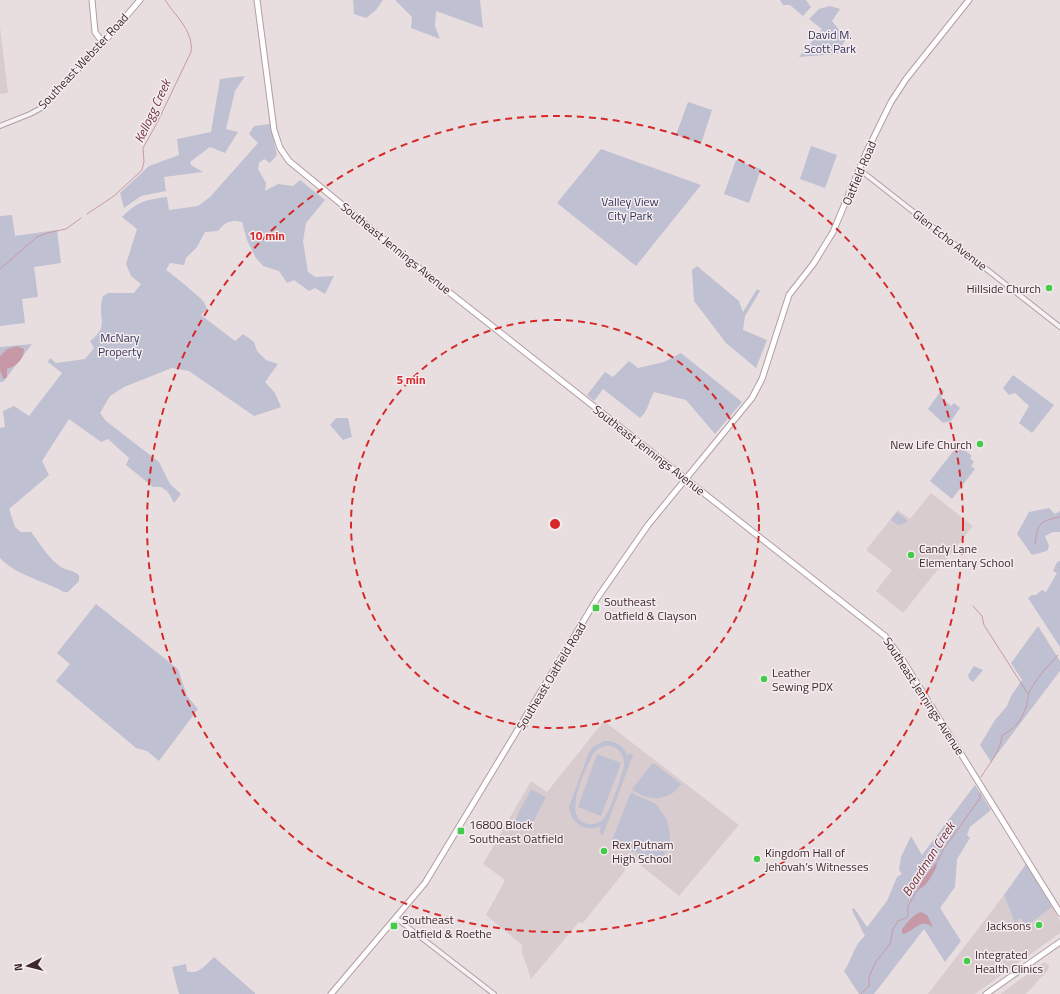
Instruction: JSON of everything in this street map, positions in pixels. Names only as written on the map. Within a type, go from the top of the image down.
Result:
[{"type":"main road","points":[[92,0],[96,32],[103,43]]},
{"type":"main road","name":"Southeast Webster Road","points":[[103,43],[140,0]]},
{"type":"main road","name":"Southeast Jennings Avenue","points":[[257,0],[274,130],[280,148],[289,162],[431,278],[888,639],[1060,913]]},
{"type":"main road","name":"Oatfield Road","points":[[769,358],[789,295],[814,263],[833,232],[859,169],[887,110],[900,88],[969,0]]},
{"type":"main road","name":"Southeast Oatfield Road","points":[[332,994],[419,891],[436,866],[602,592],[655,516],[752,398],[760,384],[769,358]]},
{"type":"main road","points":[[986,994],[1060,942]]},
{"type":"street","name":"Southeast Webster Road","points":[[0,126],[43,107],[103,43]]},
{"type":"street","name":"Glen Echo Avenue","points":[[859,169],[1060,327]]},
{"type":"street","points":[[396,918],[494,994]]},
{"type":"shaded area","points":[[0,27],[8,93],[0,94]]},
{"type":"shaded area","points":[[17,346],[24,349],[23,356],[16,364],[7,369],[7,377],[5,379],[3,378],[0,370],[0,356],[7,349]]},
{"type":"shaded area","name":"Candy Lane Elementary School","points":[[931,493],[973,526],[903,613],[876,591],[892,570],[866,550],[898,510],[910,519]]},
{"type":"shaded area","name":"Rex Putnam High School","points":[[604,721],[739,825],[679,896],[629,856],[624,872],[583,923],[579,922],[531,979],[522,953],[522,945],[486,915],[505,880],[483,864],[531,781],[547,792]]},
{"type":"shaded area","points":[[936,863],[937,866],[929,880],[923,887],[917,890],[925,876]]},
{"type":"shaded area","points":[[1004,895],[1015,922],[1020,918],[1027,926],[1052,907],[1060,921],[1060,933],[975,994],[928,994]]},
{"type":"shaded area","points":[[921,912],[927,915],[933,927],[927,924],[921,924],[902,934],[902,929],[908,922],[915,915]]},
{"type":"shaded area","points":[[1044,962],[1049,965],[1048,970],[1026,994],[1000,994]]},
{"type":"green space","points":[[353,0],[383,0],[376,10],[366,18],[354,14]]},
{"type":"green space","points":[[395,0],[480,0],[483,28],[436,11],[435,26],[440,39],[411,28],[412,17]]},
{"type":"green space","name":"David M. Scott Park","points":[[780,0],[806,0],[811,7],[803,16],[790,5],[783,5]]},
{"type":"green space","name":"David M. Scott Park","points":[[830,6],[840,9],[832,21],[846,39],[837,54],[799,57],[822,29],[809,19],[819,9]]},
{"type":"green space","points":[[245,76],[235,91],[226,129],[238,132],[225,153],[210,147],[190,162],[191,165],[203,172],[164,177],[166,191],[141,196],[124,208],[120,193],[149,166],[179,155],[177,139],[211,132],[220,79]]},
{"type":"green space","points":[[688,102],[712,110],[701,144],[676,135]]},
{"type":"green space","name":"McNary Property","points":[[270,124],[277,155],[270,163],[264,159],[259,163],[258,169],[266,183],[265,191],[278,184],[293,186],[300,180],[325,200],[306,223],[303,241],[308,272],[315,277],[334,276],[325,294],[315,288],[309,291],[294,280],[287,283],[279,271],[263,266],[256,258],[247,240],[242,222],[238,221],[228,222],[218,231],[205,232],[197,247],[186,258],[184,265],[170,263],[166,270],[204,302],[207,309],[201,315],[235,341],[243,334],[254,342],[257,351],[266,360],[278,364],[265,382],[275,393],[281,407],[254,416],[189,371],[172,368],[124,387],[110,396],[100,413],[106,421],[159,462],[170,484],[181,494],[174,503],[168,492],[161,487],[153,487],[126,465],[129,458],[108,439],[101,442],[69,419],[42,461],[49,475],[9,509],[15,527],[21,532],[31,532],[53,561],[62,568],[79,575],[79,581],[68,592],[64,592],[22,574],[0,558],[0,428],[5,427],[3,411],[14,406],[29,416],[62,373],[48,362],[50,358],[56,363],[85,359],[94,348],[90,341],[100,330],[102,320],[101,303],[103,296],[108,293],[134,293],[141,284],[131,276],[126,264],[137,229],[122,217],[137,204],[147,200],[159,198],[167,197],[169,210],[198,206],[210,197],[258,143],[249,134],[254,126]]},
{"type":"green space","points":[[811,146],[837,155],[825,188],[800,179]]},
{"type":"green space","name":"Valley View City Park","points":[[601,149],[701,185],[636,266],[557,203]]},
{"type":"green space","points":[[736,160],[761,169],[749,203],[724,194]]},
{"type":"green space","points":[[12,215],[15,236],[57,230],[61,263],[34,267],[38,297],[22,299],[25,323],[0,326],[0,216]]},
{"type":"green space","points":[[697,266],[739,301],[743,312],[757,289],[760,291],[745,316],[743,330],[767,340],[756,368],[726,343],[694,301],[692,270]]},
{"type":"green space","points":[[32,344],[3,382],[0,382],[0,347]]},
{"type":"green space","points":[[681,353],[742,402],[715,434],[686,400],[654,392],[647,409],[640,418],[603,389],[594,401],[587,395],[605,372],[613,377],[629,361],[638,368],[664,362]]},
{"type":"green space","points":[[1013,375],[1054,405],[1032,433],[1019,423],[1029,406],[1015,393],[1009,395],[1003,388]]},
{"type":"green space","points":[[942,389],[944,391],[941,397],[951,406],[954,403],[960,408],[951,421],[943,423],[928,409]]},
{"type":"green space","points":[[336,418],[348,418],[352,437],[343,440],[330,425]]},
{"type":"green space","points":[[958,445],[972,456],[970,458],[974,462],[971,466],[975,469],[952,499],[930,481]]},
{"type":"green space","points":[[1049,508],[1055,514],[1060,511],[1060,532],[1053,532],[1045,536],[1049,546],[1047,551],[1032,555],[1017,534],[1029,512]]},
{"type":"green space","points":[[897,512],[908,521],[906,523],[898,525],[891,520]]},
{"type":"green space","points":[[1060,561],[1060,647],[1028,598],[1032,595],[1036,595],[1042,590],[1046,592],[1057,573],[1053,571],[1057,562]]},
{"type":"green space","points":[[96,604],[178,669],[187,696],[198,709],[159,761],[147,751],[136,748],[56,681],[70,664],[57,653]]},
{"type":"green space","points":[[1038,626],[1060,661],[1060,671],[991,762],[980,745],[995,720],[1007,706],[1011,696],[1022,680],[1011,663]]},
{"type":"green space","points":[[974,666],[983,670],[973,682],[969,679],[968,675]]},
{"type":"green space","points":[[604,741],[608,741],[619,744],[628,756],[629,753],[633,755],[603,835],[599,833],[601,826],[595,828],[585,828],[580,826],[570,813],[569,807],[589,752],[594,746]],"holes":[[[609,746],[617,748],[622,754],[624,761],[623,771],[607,814],[601,821],[588,824],[580,820],[576,813],[575,804],[577,793],[593,754],[599,748]]]},
{"type":"green space","points":[[597,754],[621,763],[601,816],[578,807]]},
{"type":"green space","points":[[652,764],[655,764],[681,784],[671,794],[665,797],[651,798],[632,789]]},
{"type":"green space","points":[[975,785],[991,810],[970,827],[967,835],[970,838],[957,859],[955,887],[940,908],[961,941],[945,962],[924,929],[874,994],[859,994],[844,971],[855,948],[865,936],[852,910],[854,908],[867,927],[887,901],[897,877],[902,874],[899,870],[901,857],[911,836],[922,855]]},
{"type":"green space","points":[[531,789],[546,797],[529,830],[514,822]]},
{"type":"green space","points":[[632,793],[656,804],[667,820],[670,843],[662,859],[658,861],[613,844],[612,840],[630,794]]},
{"type":"green space","points":[[1026,864],[1052,907],[1027,926],[1020,918],[1015,923],[1004,895]]},
{"type":"green space","points":[[214,957],[255,994],[179,994],[172,967],[186,964],[187,971],[194,972],[202,968]]},
{"type":"waterway","name":"Kellogg Creek","points":[[87,214],[114,196],[142,170],[144,162],[143,148],[157,123],[191,52],[190,37],[183,24],[165,0]]},
{"type":"waterway","name":"Kellogg Creek","points":[[0,269],[37,237],[66,229],[81,218]]},
{"type":"waterway","points":[[1035,544],[1037,531],[1041,524],[1048,520],[1060,517]]},
{"type":"waterway","points":[[973,606],[982,616],[984,625],[1028,694]]},
{"type":"waterway","points":[[981,777],[997,752],[1002,735],[1017,724],[1026,707],[1030,692],[1035,683],[1044,670],[1058,655]]},
{"type":"waterway","name":"Boardman Creek","points":[[936,864],[943,850],[980,798],[980,793]]},
{"type":"waterway","name":"Boardman Creek","points":[[861,994],[869,986],[869,977],[875,963],[890,944],[893,929],[898,921],[906,918],[908,915],[908,906],[918,889]]},
{"type":"place","name":"Hillside Church","points":[[1049,288]]},
{"type":"place","name":"New Life Church","points":[[980,444]]},
{"type":"place","name":"Candy Lane Elementary School","points":[[911,555]]},
{"type":"place","name":"Southeast Oatfield & Clayson","points":[[596,608]]},
{"type":"place","name":"Leather Sewing PDX","points":[[764,679]]},
{"type":"place","name":"16800 Block Southeast Oatfield","points":[[461,831]]},
{"type":"place","name":"Rex Putnam High School","points":[[604,851]]},
{"type":"place","name":"Kingdom Hall of Jehovah’s Witnesses","points":[[757,859]]},
{"type":"place","name":"Jacksons","points":[[1039,925]]},
{"type":"place","name":"Southeast Oatfield & Roethe","points":[[394,926]]},
{"type":"place","name":"Integrated Health Clinics","points":[[967,961]]}]
